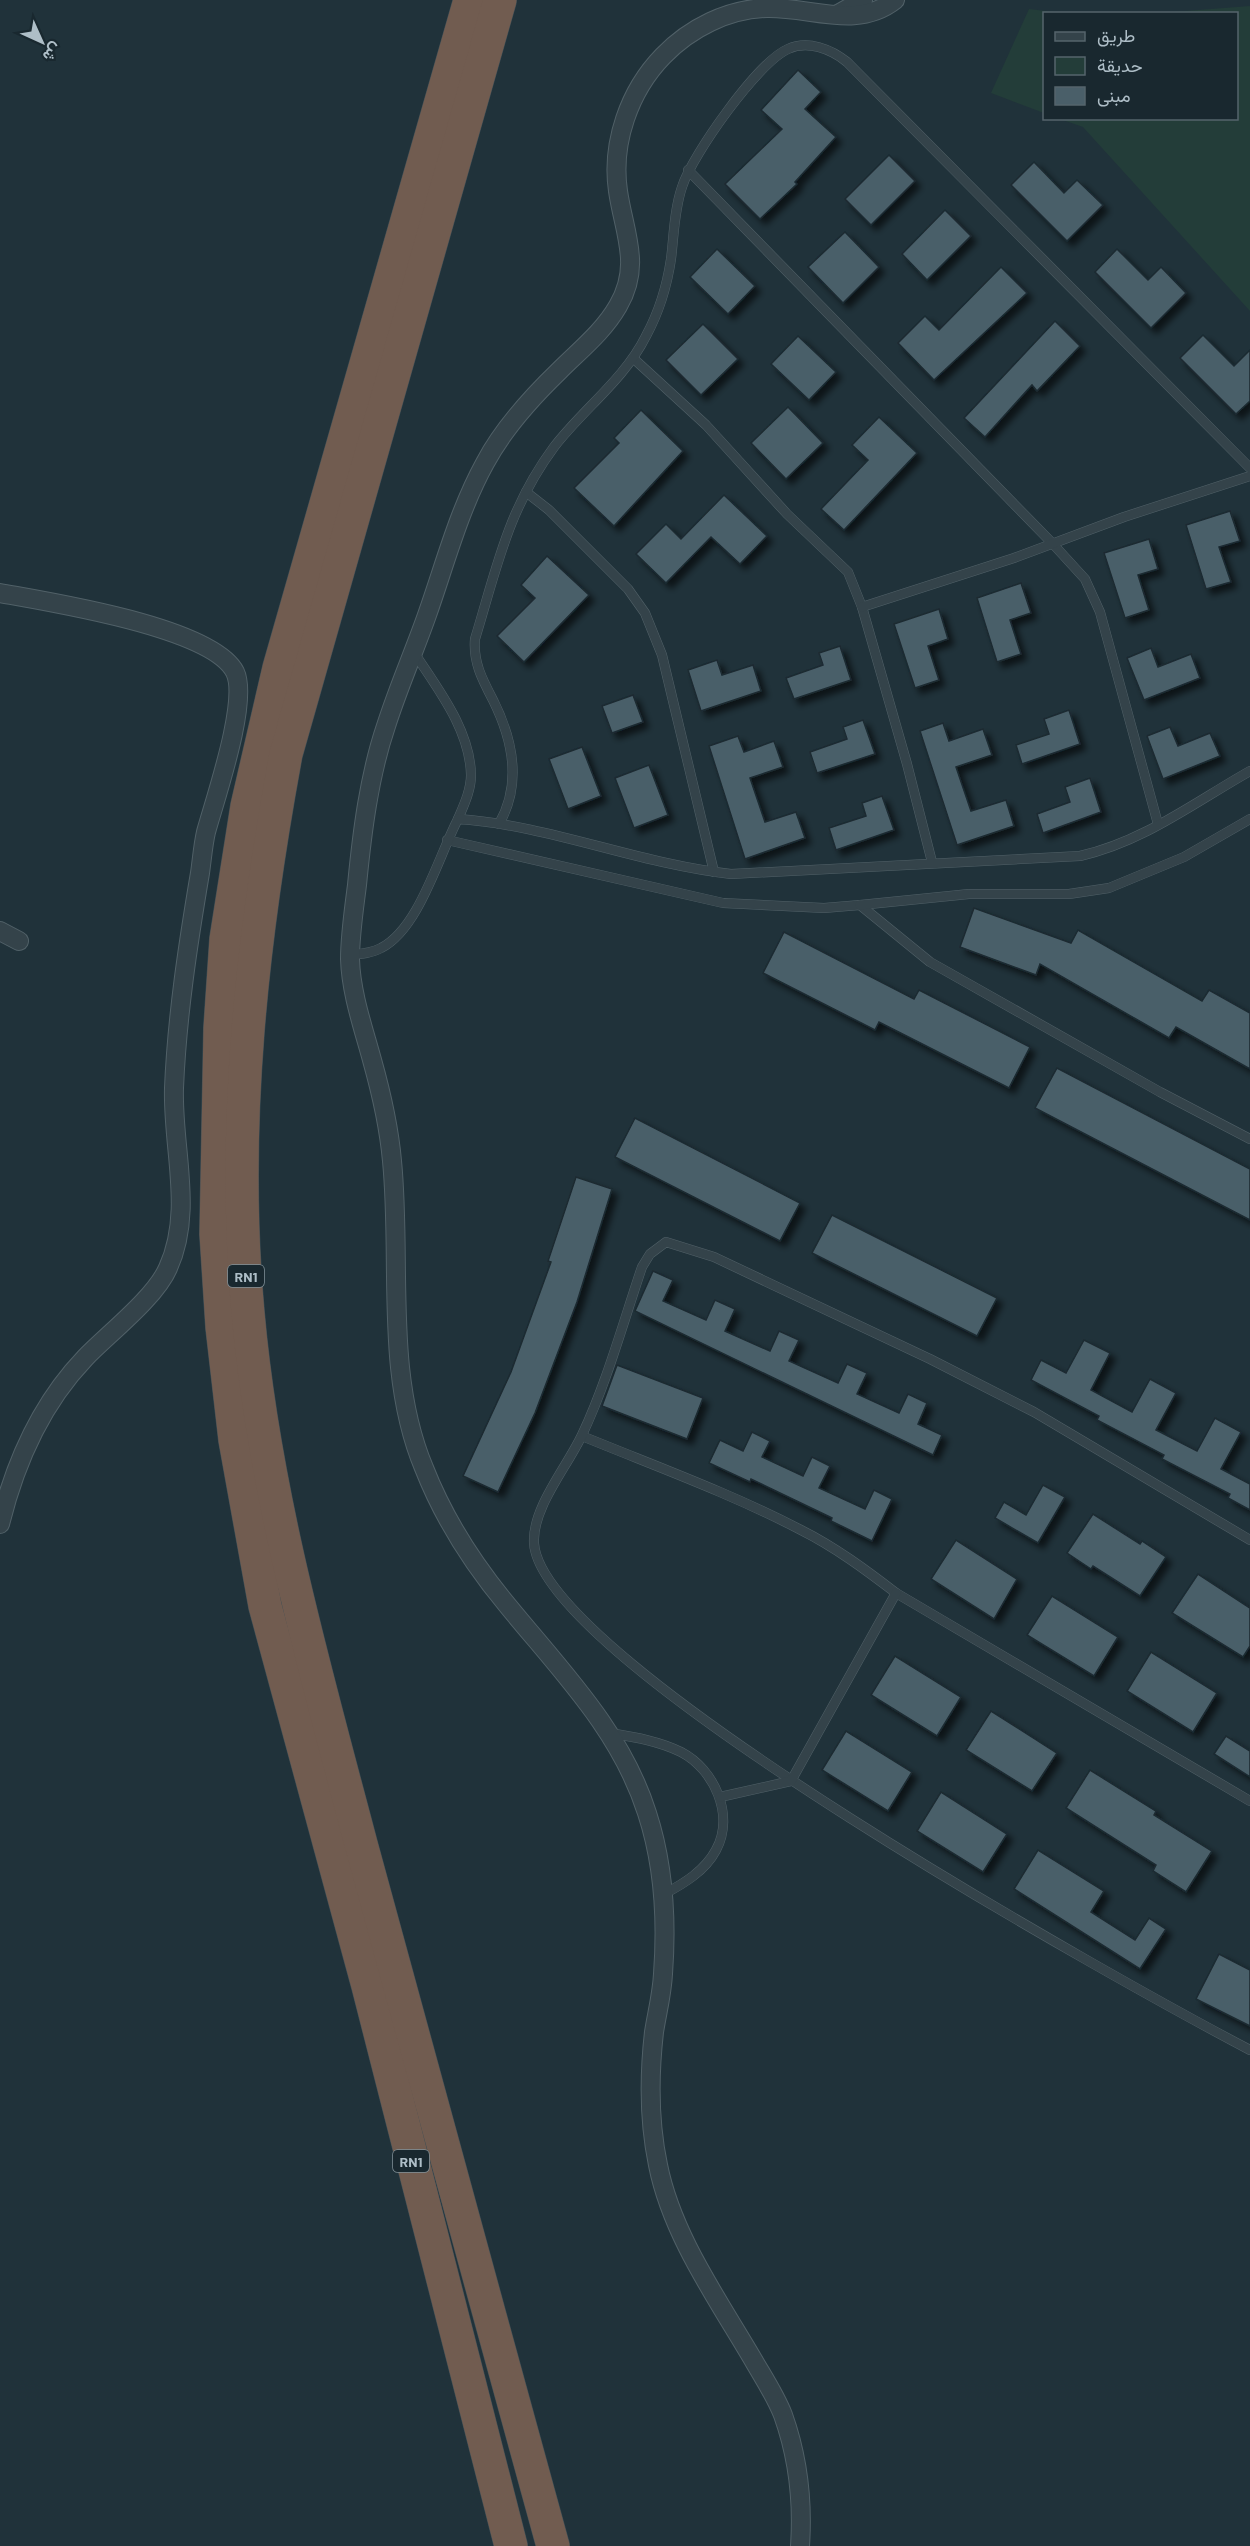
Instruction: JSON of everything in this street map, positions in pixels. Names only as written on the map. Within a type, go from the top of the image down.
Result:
[{"type":"highway","name":"RN1","points":[[470,0],[279,668],[247,806],[226,939],[220,1028],[216,1234],[222,1327],[235,1440],[265,1606],[368,1986],[511,2546]]},
{"type":"highway","name":"RN1","points":[[500,0],[286,754],[263,876],[250,992],[243,1094],[243,1203],[248,1312],[264,1440],[297,1604],[422,2073],[553,2546]]},
{"type":"street","points":[[838,14],[863,0]]},
{"type":"street","points":[[800,2546],[802,2521],[799,2479],[783,2417],[771,2390],[691,2253],[670,2209],[658,2167],[650,2075],[663,1983],[664,1894],[650,1820],[639,1791],[610,1733],[570,1677],[508,1606],[458,1538],[421,1462],[403,1388],[392,1158],[378,1080],[353,989],[350,955],[362,839],[383,732],[465,504],[488,457],[531,399],[595,336],[614,314],[626,292],[630,265],[629,237],[616,183],[618,153],[630,102],[645,76],[687,34],[713,20],[760,8],[838,14],[847,17],[869,15],[882,10],[895,0]]},
{"type":"street","points":[[0,593],[131,618],[206,648],[226,660],[235,672],[239,685],[230,745],[205,837],[181,998],[174,1104],[181,1200],[176,1250],[166,1273],[154,1288],[84,1359],[39,1418],[17,1470],[0,1524]]},
{"type":"street","points":[[0,931],[19,941]]},
{"type":"lane","points":[[499,824],[510,801],[513,785],[512,753],[509,736],[484,683],[474,654],[475,639],[503,539],[526,492],[555,446],[634,359],[656,315],[665,286],[676,212],[688,171],[701,146],[724,116],[779,54],[803,46],[836,52],[1250,468]]},
{"type":"lane","points":[[688,171],[1053,544],[1084,579],[1100,612],[1158,824]]},
{"type":"lane","points":[[634,359],[706,424],[787,514],[834,556],[848,572],[862,607],[907,764],[932,862]]},
{"type":"lane","points":[[862,607],[1250,476]]},
{"type":"lane","points":[[526,492],[549,510],[628,589],[645,614],[662,655],[714,872]]},
{"type":"lane","points":[[350,955],[381,948],[406,926],[422,899],[468,794],[471,776],[468,751],[458,723],[413,651]]},
{"type":"lane","points":[[458,819],[499,824],[714,872],[764,874],[932,862],[1080,856],[1121,844],[1250,771]]},
{"type":"lane","points":[[447,840],[723,903],[824,908],[969,894],[1069,894],[1109,888],[1184,857],[1250,819]]},
{"type":"lane","points":[[860,905],[930,962],[1160,1092],[1250,1139]]},
{"type":"lane","points":[[1250,1540],[1034,1412],[830,1310],[714,1257],[666,1242],[658,1246],[642,1267],[582,1436],[552,1489],[537,1523],[534,1543],[538,1559],[558,1594],[634,1665],[709,1725],[791,1781],[1082,1958],[1250,2050]]},
{"type":"lane","points":[[582,1436],[741,1500],[803,1531],[854,1562],[896,1593],[1250,1801]]},
{"type":"lane","points":[[720,1797],[791,1781],[896,1593]]},
{"type":"lane","points":[[610,1733],[662,1744],[683,1753],[702,1768],[720,1797],[721,1836],[717,1850],[687,1882],[664,1894]]},
{"type":"green space","points":[[1250,6],[1250,311],[1083,127],[1063,120],[1238,120],[1238,12],[1172,12]]},
{"type":"green space","points":[[1029,9],[1054,12],[1043,12],[1043,113],[991,93]]},
{"type":"building","points":[[798,70],[821,92],[805,109],[836,137],[795,182],[797,184],[760,219],[725,184],[782,129],[761,110]]},
{"type":"building","points":[[889,155],[915,181],[871,225],[845,199]]},
{"type":"building","points":[[1034,162],[1064,193],[1077,180],[1103,205],[1067,241],[1011,185]]},
{"type":"building","points":[[945,210],[971,236],[927,280],[902,254]]},
{"type":"building","points":[[845,232],[879,267],[843,303],[808,267]]},
{"type":"building","points":[[717,249],[755,286],[728,314],[690,277]]},
{"type":"building","points":[[1117,249],[1148,280],[1161,267],[1186,293],[1151,328],[1095,272]]},
{"type":"building","points":[[1001,267],[1027,293],[934,380],[898,343],[925,316],[939,330]]},
{"type":"building","points":[[1055,321],[1080,346],[1037,391],[1032,385],[985,437],[964,418]]},
{"type":"building","points":[[703,324],[738,359],[701,395],[666,360]]},
{"type":"building","points":[[1203,335],[1234,366],[1250,350],[1250,401],[1236,414],[1180,358]]},
{"type":"building","points":[[798,336],[836,372],[809,400],[771,364]]},
{"type":"building","points":[[788,407],[823,443],[786,479],[751,443]]},
{"type":"building","points":[[641,410],[683,451],[614,526],[574,488],[619,443],[614,438]]},
{"type":"building","points":[[879,417],[917,453],[844,530],[821,509],[868,460],[852,445]]},
{"type":"building","points":[[724,495],[767,536],[740,564],[711,537],[666,583],[636,554],[666,524],[681,539]]},
{"type":"building","points":[[1230,511],[1240,541],[1219,547],[1231,582],[1206,589],[1186,525]]},
{"type":"building","points":[[1149,539],[1158,569],[1138,575],[1149,610],[1125,618],[1104,553]]},
{"type":"building","points":[[547,556],[589,595],[524,662],[497,636],[535,598],[521,585]]},
{"type":"building","points":[[1021,583],[1031,613],[1010,620],[1021,654],[997,662],[977,598]]},
{"type":"building","points":[[939,609],[948,639],[928,646],[939,680],[915,688],[894,624]]},
{"type":"building","points":[[840,646],[851,680],[794,699],[786,678],[823,665],[819,653]]},
{"type":"building","points":[[1151,648],[1158,667],[1191,654],[1200,678],[1144,700],[1127,658]]},
{"type":"building","points":[[717,660],[722,675],[753,665],[761,691],[701,711],[688,670]]},
{"type":"building","points":[[633,695],[643,722],[612,733],[602,706]]},
{"type":"building","points":[[1069,710],[1080,744],[1022,764],[1016,745],[1049,734],[1044,719]]},
{"type":"building","points":[[863,720],[875,754],[817,773],[810,752],[847,739],[843,727]]},
{"type":"building","points":[[943,723],[949,741],[983,729],[992,755],[956,767],[971,811],[1006,800],[1014,826],[957,845],[920,731]]},
{"type":"building","points":[[1170,727],[1178,746],[1210,733],[1220,756],[1163,779],[1147,736]]},
{"type":"building","points":[[738,736],[744,752],[774,741],[783,767],[750,778],[765,822],[796,812],[805,838],[745,859],[709,746]]},
{"type":"building","points":[[582,747],[601,796],[568,809],[549,759]]},
{"type":"building","points":[[649,765],[668,815],[634,828],[615,778]]},
{"type":"building","points":[[1090,778],[1101,812],[1043,833],[1037,814],[1070,802],[1065,787]]},
{"type":"building","points":[[882,796],[894,830],[836,850],[829,828],[866,816],[862,803]]},
{"type":"building","points":[[974,908],[1071,943],[1078,930],[1202,1001],[1209,990],[1250,1013],[1250,1069],[1176,1027],[1169,1038],[1040,964],[1036,975],[960,947]]},
{"type":"building","points":[[784,932],[914,999],[919,990],[1030,1047],[1009,1088],[879,1022],[875,1030],[763,973]]},
{"type":"building","points":[[1057,1068],[1250,1169],[1250,1220],[1035,1108]]},
{"type":"building","points":[[635,1118],[800,1203],[780,1241],[615,1157]]},
{"type":"building","points":[[576,1177],[612,1189],[577,1302],[535,1413],[498,1492],[463,1476],[511,1372],[551,1262],[548,1261]]},
{"type":"building","points":[[832,1215],[997,1298],[977,1336],[812,1253]]},
{"type":"building","points":[[653,1271],[673,1280],[663,1301],[706,1320],[715,1300],[735,1309],[725,1331],[770,1351],[779,1331],[799,1340],[789,1361],[838,1383],[847,1364],[867,1373],[857,1394],[899,1413],[908,1394],[927,1403],[918,1424],[942,1435],[933,1455],[635,1311]]},
{"type":"building","points":[[1084,1340],[1110,1353],[1091,1390],[1132,1412],[1150,1379],[1176,1393],[1156,1430],[1197,1451],[1215,1418],[1241,1432],[1221,1469],[1250,1484],[1250,1510],[1228,1498],[1230,1494],[1162,1459],[1164,1455],[1097,1420],[1099,1416],[1031,1380],[1041,1360],[1066,1373]]},
{"type":"building","points":[[617,1365],[703,1398],[687,1439],[602,1406]]},
{"type":"building","points":[[752,1432],[770,1441],[762,1457],[803,1476],[812,1457],[830,1466],[819,1488],[865,1509],[874,1490],[892,1499],[872,1541],[831,1521],[832,1518],[751,1479],[750,1482],[709,1463],[720,1440],[743,1451]]},
{"type":"building","points":[[1043,1485],[1065,1497],[1038,1543],[995,1518],[1004,1502],[1026,1515]]},
{"type":"building","points":[[1093,1514],[1140,1544],[1142,1541],[1166,1557],[1140,1596],[1093,1566],[1091,1569],[1067,1553]]},
{"type":"building","points":[[956,1540],[1017,1579],[994,1619],[931,1579]]},
{"type":"building","points":[[1198,1574],[1250,1608],[1250,1646],[1243,1657],[1172,1613]]},
{"type":"building","points":[[1052,1596],[1118,1637],[1094,1676],[1027,1635]]},
{"type":"building","points":[[1151,1652],[1217,1693],[1193,1732],[1127,1691]]},
{"type":"building","points":[[895,1656],[961,1697],[937,1736],[871,1695]]},
{"type":"building","points":[[991,1711],[1057,1753],[1032,1791],[966,1750]]},
{"type":"building","points":[[846,1731],[912,1772],[888,1811],[822,1770]]},
{"type":"building","points":[[1226,1736],[1250,1751],[1250,1777],[1214,1754]]},
{"type":"building","points":[[1090,1770],[1156,1811],[1154,1815],[1212,1851],[1186,1892],[1153,1871],[1156,1865],[1066,1808]]},
{"type":"building","points":[[941,1792],[1007,1834],[983,1872],[917,1831]]},
{"type":"building","points":[[1038,1850],[1104,1891],[1091,1912],[1135,1940],[1149,1918],[1166,1929],[1140,1969],[1014,1889]]},
{"type":"building","points":[[1219,1954],[1250,1970],[1250,2026],[1196,1999]]}]
